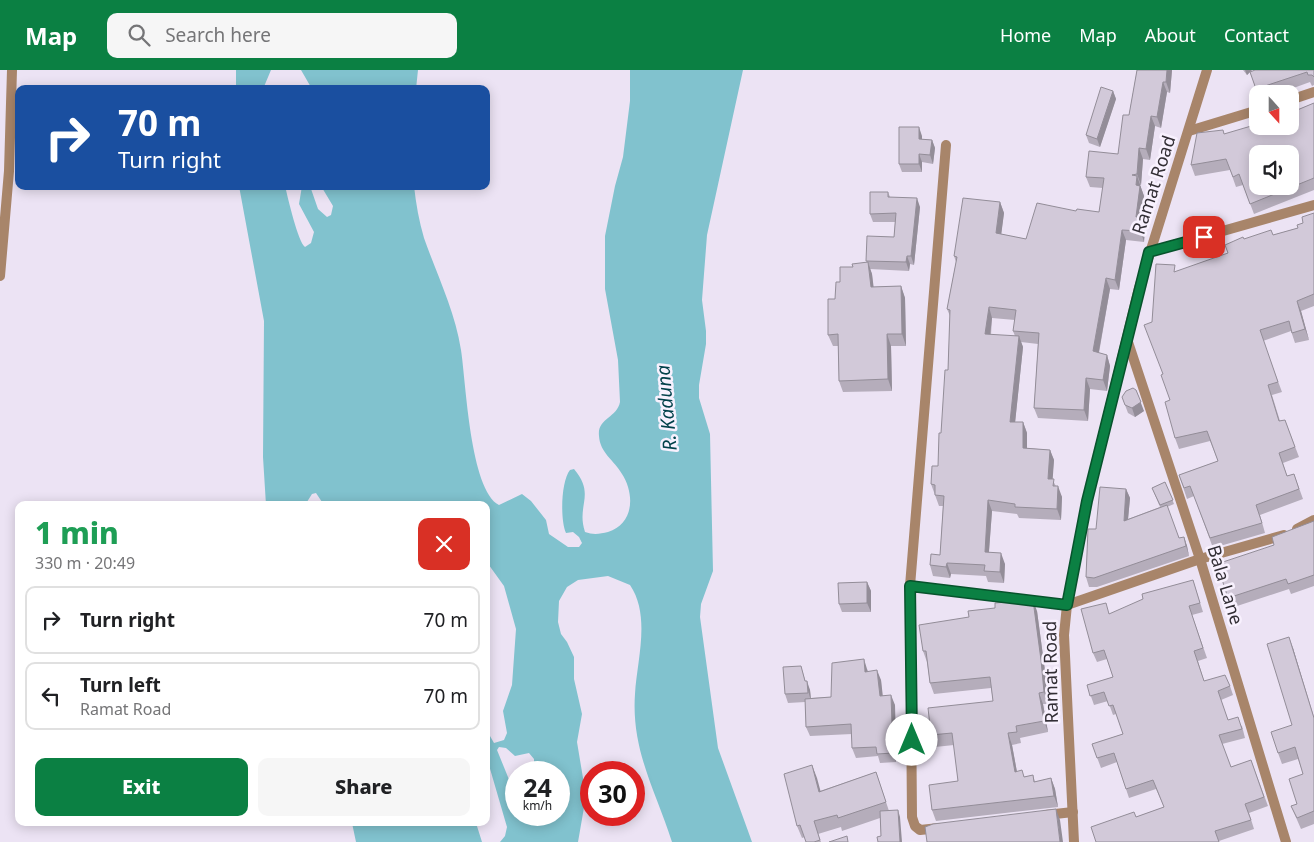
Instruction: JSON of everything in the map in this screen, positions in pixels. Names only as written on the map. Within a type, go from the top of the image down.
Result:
[{"type":"street","points":[[0,276],[10,171],[12,70]]},
{"type":"street","name":"Ramat Road","points":[[1074,842],[1064,635],[1067,605],[1087,501],[1126,339],[1149,252],[1207,70]]},
{"type":"street","points":[[1299,97],[1314,92]]},
{"type":"street","points":[[1189,131],[1249,113]]},
{"type":"street","points":[[0,115],[11,115]]},
{"type":"street","points":[[946,145],[910,586],[912,817],[915,826],[920,830],[949,827]]},
{"type":"street","points":[[1149,252],[1314,206]]},
{"type":"street","name":"Bala Lane","points":[[1126,339],[1200,559],[1286,842]]},
{"type":"street","points":[[910,586],[1067,605],[1200,559],[1292,532],[1314,520]]},
{"type":"street","points":[[1035,816],[1073,812]]},
{"type":"water","points":[[236,70],[271,70],[265,85],[236,85]]},
{"type":"water","points":[[301,70],[418,70],[416,85],[310,85]]},
{"type":"water","name":"R. Kaduna","points":[[630,70],[743,70],[707,235],[702,300],[706,344],[699,385],[699,398],[710,434],[713,571],[701,604],[700,617],[718,748],[752,842],[672,842],[646,770],[637,734],[635,694],[641,638],[640,610],[630,585],[608,576],[578,580],[567,587],[559,601],[558,622],[561,634],[574,657],[574,679],[582,714],[577,742],[580,761],[581,826],[578,842],[500,842],[505,836],[507,826],[570,826],[570,761],[534,761],[529,753],[515,756],[506,748],[499,747],[497,750],[505,770],[505,820],[490,769],[490,736],[494,743],[504,740],[507,733],[503,711],[512,685],[516,629],[504,586],[490,567],[490,501],[321,501],[316,493],[312,494],[308,501],[266,501],[263,457],[264,321],[240,190],[286,190],[296,229],[305,247],[311,243],[314,232],[299,204],[301,190],[311,190],[318,209],[327,217],[331,215],[333,206],[323,190],[415,190],[424,238],[455,321],[461,350],[471,434],[482,479],[489,495],[499,505],[522,494],[531,501],[546,520],[549,534],[568,547],[579,547],[582,543],[579,537],[573,532],[566,533],[563,519],[563,491],[567,475],[570,470],[574,469],[584,486],[583,523],[585,532],[599,534],[617,528],[623,522],[630,507],[629,490],[619,469],[602,447],[599,436],[601,425],[615,412],[620,402],[618,360],[605,289],[605,236],[623,157],[630,101]]},
{"type":"water","points":[[353,826],[477,826],[482,842],[356,842]]},
{"type":"building","points":[[1137,70],[1167,70],[1166,82],[1163,82],[1157,117],[1151,116],[1146,149],[1139,148],[1137,174],[1132,175],[1137,176],[1136,185],[1140,186],[1136,217],[1141,217],[1140,231],[1122,230],[1115,280],[1106,278],[1093,351],[1107,355],[1103,380],[1086,378],[1084,410],[1034,408],[1039,333],[1013,331],[1016,310],[989,307],[985,334],[1019,336],[1010,422],[1023,422],[1023,448],[1050,450],[1048,479],[1054,479],[1053,486],[1058,486],[1057,509],[1015,507],[1015,504],[988,500],[985,552],[1001,553],[1000,572],[984,571],[985,565],[947,563],[946,567],[930,565],[931,554],[940,555],[944,496],[935,495],[935,485],[931,484],[932,466],[938,466],[945,370],[948,370],[950,310],[947,309],[957,257],[954,256],[963,198],[1000,202],[996,233],[1026,239],[1037,203],[1076,211],[1077,209],[1099,212],[1104,178],[1086,177],[1089,151],[1118,154],[1123,115],[1129,115]]},
{"type":"building","points":[[1255,70],[1314,70],[1314,77],[1308,75],[1307,72],[1268,85],[1255,85],[1250,72]]},
{"type":"building","points":[[1101,87],[1113,91],[1097,139],[1086,135]]},
{"type":"building","points":[[1314,103],[1314,178],[1299,184],[1299,145],[1249,145],[1249,195],[1272,195],[1250,204],[1239,174],[1233,177],[1226,159],[1191,165],[1197,133],[1223,130],[1224,134],[1249,127],[1249,135],[1299,135],[1299,109]]},
{"type":"building","points":[[899,127],[919,127],[919,139],[932,140],[930,155],[919,154],[919,164],[899,164]]},
{"type":"building","points":[[870,192],[888,192],[888,197],[917,198],[911,256],[907,256],[906,262],[866,261],[867,236],[894,237],[896,213],[870,214]]},
{"type":"building","points":[[1314,213],[1314,294],[1297,301],[1305,329],[1292,333],[1289,321],[1260,330],[1278,382],[1268,385],[1279,421],[1285,420],[1295,447],[1279,453],[1287,476],[1294,474],[1299,489],[1256,505],[1262,523],[1210,538],[1190,486],[1184,488],[1179,475],[1218,461],[1207,431],[1175,438],[1165,402],[1170,400],[1161,375],[1163,374],[1144,325],[1152,322],[1156,264],[1175,265],[1174,272],[1228,253],[1225,245],[1243,237],[1244,239],[1271,230],[1273,235],[1298,228],[1297,225],[1303,223],[1302,217]]},
{"type":"building","points":[[868,262],[871,287],[901,286],[902,334],[887,334],[888,379],[839,381],[838,334],[828,335],[828,299],[835,299],[836,282],[840,282],[840,267],[853,267],[852,264]]},
{"type":"building","points":[[1133,388],[1136,390],[1141,402],[1132,408],[1125,405],[1122,397],[1126,391]]},
{"type":"building","points":[[1165,482],[1173,500],[1160,505],[1152,488]]},
{"type":"building","points":[[1100,487],[1126,489],[1124,521],[1167,505],[1179,538],[1184,537],[1186,546],[1094,578],[1086,577],[1088,529],[1096,529]]},
{"type":"building","points":[[1314,521],[1314,575],[1288,584],[1286,579],[1228,598],[1217,564],[1274,545],[1272,537]]},
{"type":"building","points":[[1193,580],[1200,603],[1189,606],[1203,648],[1194,651],[1204,681],[1225,675],[1230,686],[1218,691],[1228,720],[1238,717],[1242,729],[1219,735],[1231,767],[1251,760],[1264,797],[1245,804],[1251,820],[1215,831],[1219,842],[1096,842],[1091,827],[1134,812],[1136,817],[1164,807],[1153,780],[1126,789],[1114,753],[1097,758],[1092,744],[1123,734],[1113,705],[1109,706],[1104,692],[1090,696],[1087,685],[1113,677],[1104,650],[1093,653],[1081,609],[1106,603],[1109,614],[1143,599],[1142,594]]},
{"type":"building","points":[[867,582],[867,603],[839,604],[838,583]]},
{"type":"building","points":[[1033,600],[1044,692],[1039,693],[1044,721],[1016,726],[1017,732],[1008,733],[1015,772],[1022,770],[1024,777],[1033,775],[1034,782],[1051,778],[1054,796],[932,810],[929,785],[958,781],[952,733],[931,735],[928,708],[993,701],[990,677],[930,683],[926,651],[923,651],[919,625],[969,617],[968,611],[995,608],[995,603]]},
{"type":"building","points":[[1289,637],[1314,718],[1314,811],[1297,818],[1291,806],[1297,804],[1289,779],[1303,774],[1295,747],[1278,753],[1271,732],[1292,725],[1267,644]]},
{"type":"building","points":[[864,659],[865,672],[877,670],[880,696],[891,695],[893,753],[877,754],[876,747],[852,748],[851,724],[806,727],[805,699],[831,697],[832,663]]},
{"type":"building","points":[[801,666],[805,681],[807,681],[808,693],[785,694],[783,667]]},
{"type":"building","points":[[812,765],[819,792],[876,772],[886,802],[838,818],[837,815],[814,821],[820,840],[806,842],[800,825],[797,826],[784,774]]},
{"type":"building","points":[[1056,809],[1060,842],[927,842],[925,827],[933,824]]},
{"type":"building","points":[[898,810],[900,842],[878,842],[877,837],[881,836],[880,811]]},
{"type":"building","points":[[847,836],[848,842],[829,842]]},
{"type":"route","points":[[912,740],[910,586],[1067,605],[1087,501],[1149,252],[1204,237]]}]
